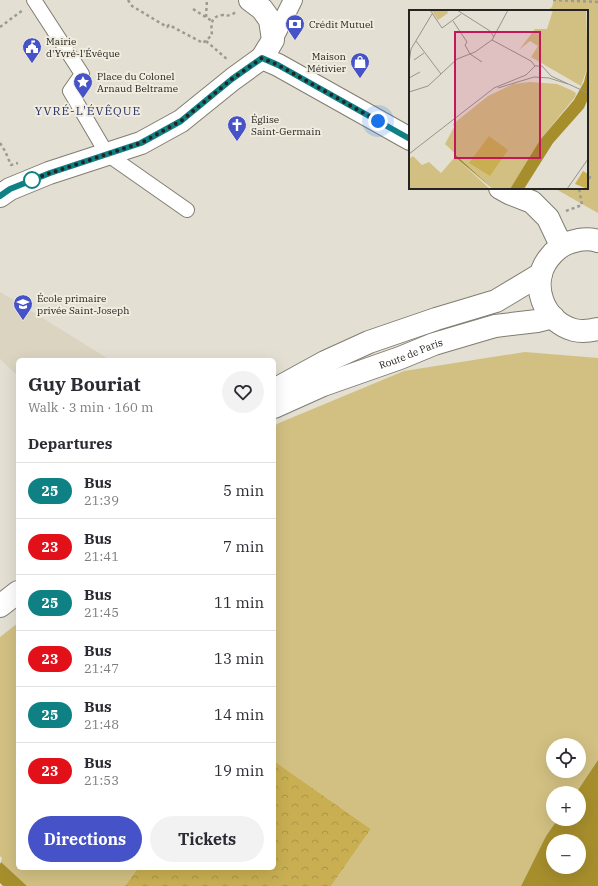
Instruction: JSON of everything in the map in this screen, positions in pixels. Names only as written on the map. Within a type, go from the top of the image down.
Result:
[{"type":"main road","points":[[246,5],[262,9],[270,20],[268,49],[278,65],[409,138]]},
{"type":"main road","points":[[0,196],[10,189],[50,173],[141,143],[181,121],[268,49]]},
{"type":"main road","points":[[502,189],[532,202],[548,218],[557,237],[564,244]]},
{"type":"main road","points":[[598,241],[578,240],[564,244],[554,252],[546,262],[541,274],[539,286],[541,299],[548,313],[560,323],[573,330],[589,331],[598,329]]},
{"type":"main road","points":[[276,389],[325,362],[369,342],[436,319],[496,301],[541,274]]},
{"type":"main road","name":"Route de Paris","points":[[276,407],[323,385],[400,358],[434,344],[495,326],[537,321],[553,317]]},
{"type":"main road","points":[[0,606],[16,594]]},
{"type":"street","points":[[268,49],[293,0]]},
{"type":"street","points":[[35,1],[82,74],[70,91],[107,154],[187,210]]},
{"type":"path","points":[[128,0],[132,6],[167,27],[168,25],[203,43],[212,35],[212,21],[215,17],[223,15],[229,16],[246,5]]},
{"type":"path","points":[[206,17],[207,0]]},
{"type":"path","points":[[553,0],[598,2]]},
{"type":"path","points":[[0,27],[35,1]]},
{"type":"path","points":[[193,9],[212,21]]},
{"type":"path","points":[[206,41],[231,64]]},
{"type":"path","points":[[0,143],[11,165],[18,163],[27,182]]},
{"type":"path","points":[[548,218],[582,205],[579,189]]},
{"type":"shaded area","points":[[554,0],[598,0],[598,213],[556,189],[588,189],[588,10],[548,10],[552,7]]},
{"type":"shaded area","name":"École primaire privée Saint-Joseph","points":[[0,292],[107,358],[16,358],[16,374],[0,359]]},
{"type":"shaded area","points":[[525,352],[598,358],[598,760],[586,778],[581,786],[546,786],[546,826],[553,826],[546,834],[521,886],[331,886],[371,829],[276,762],[276,425],[404,371]]},
{"type":"shaded area","points":[[16,625],[16,870],[137,870],[125,886],[27,886],[1,862],[0,637]]},
{"type":"shaded area","points":[[598,760],[598,886],[521,886],[546,836],[546,874],[586,874],[586,834],[547,834],[553,826],[586,826],[586,786],[581,786]]},
{"type":"shaded area","points":[[1,862],[27,886],[3,886],[0,883]]},
{"type":"green space","points":[[276,762],[371,829],[331,886],[125,886],[137,870],[276,870]]},
{"type":"bus line","name":"25","points":[[0,196],[10,189],[50,173],[141,143],[181,121],[232,79],[262,58],[278,65],[409,138]]},
{"type":"place","name":"Crédit Mutuel","points":[[295,41]]},
{"type":"place","name":"Mairie d'Yvré-l'Évêque","points":[[32,64]]},
{"type":"place","name":"Maison Métivier","points":[[360,79]]},
{"type":"place","name":"Place du Colonel Arnaud Beltrame","points":[[83,99]]},
{"type":"place","name":"Église Saint-Germain","points":[[237,142]]},
{"type":"place","name":"École primaire privée Saint-Joseph","points":[[23,321]]},
{"type":"district","name":"YVRÉ-L'ÉVÊQUE","points":[[88,111]]},
{"type":"route","points":[[32,180],[27,182],[141,143],[181,121],[232,79],[262,58],[278,65],[378,121]]}]
